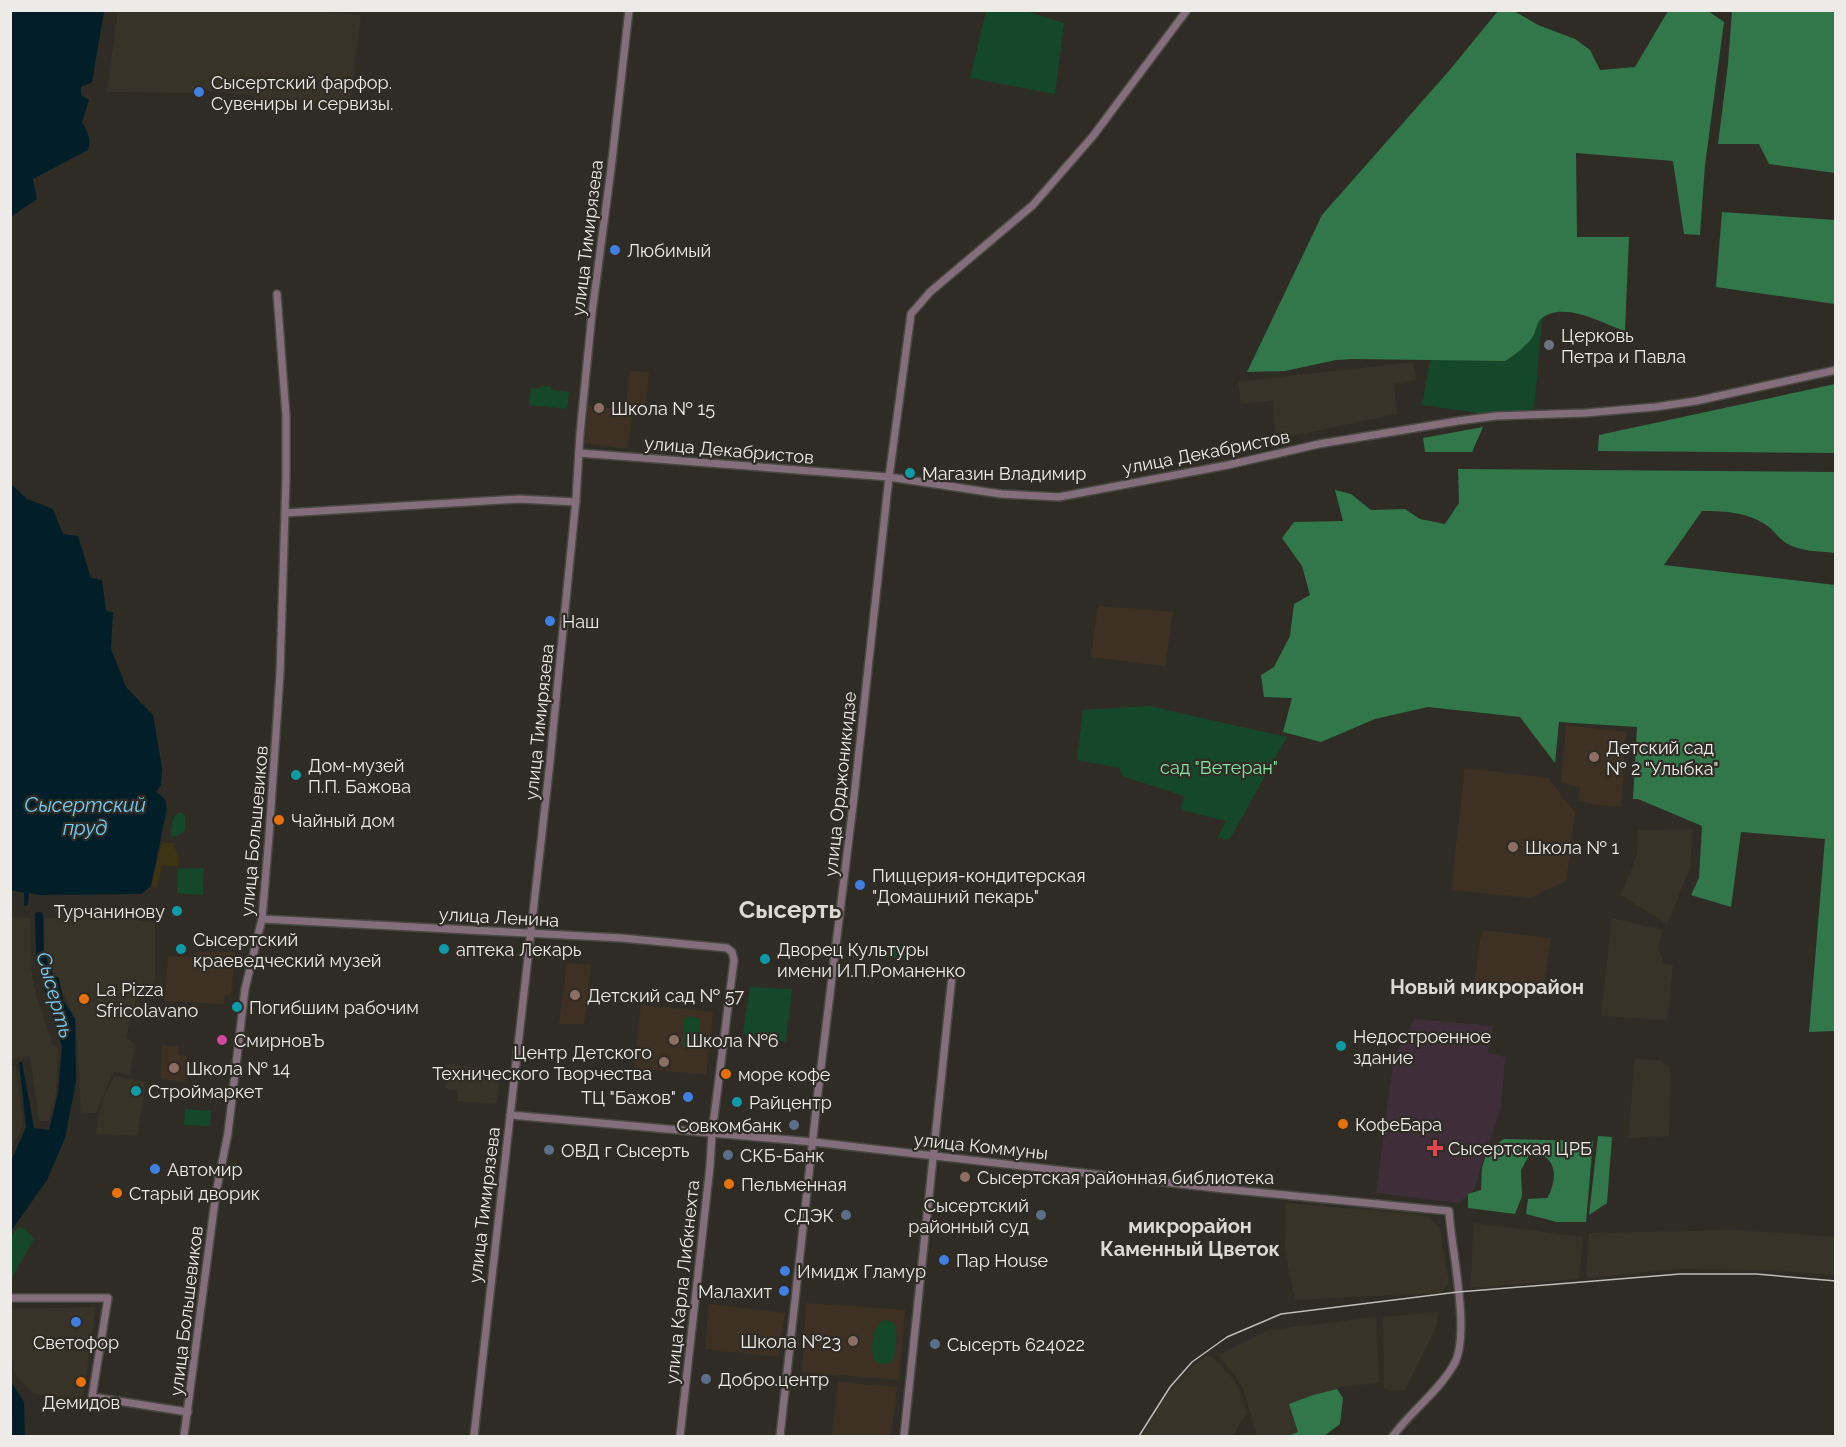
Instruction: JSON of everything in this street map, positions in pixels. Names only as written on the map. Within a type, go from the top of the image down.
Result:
[{"type":"street","name":"улица Тимирязева","points":[[474,1437],[541,839],[576,502],[592,313],[629,10]]},
{"type":"street","name":"улица Орджоникидзе","points":[[780,1437],[889,477],[911,314],[930,292],[1033,205],[1093,136],[1187,10]]},
{"type":"street","name":"улица Большевиков","points":[[184,1437],[216,1193],[228,1133],[245,989],[262,919],[279,695],[285,513],[286,416],[277,294]]},
{"type":"street","name":"улица Декабристов","points":[[579,453],[889,477],[1001,494],[1059,497],[1228,465],[1319,444],[1496,416],[1585,414],[1676,404],[1836,370]]},
{"type":"street","points":[[285,513],[519,499],[576,502]]},
{"type":"street","name":"улица Ленина","points":[[262,919],[656,941],[727,948],[732,952]]},
{"type":"street","name":"улица Карла Либкнехта","points":[[680,1437],[712,1133],[734,960],[732,952]]},
{"type":"street","points":[[904,1437],[952,976]]},
{"type":"street","name":"улица Коммуны","points":[[510,1115],[622,1127],[813,1142],[1449,1211],[1461,1341],[1455,1364],[1447,1377],[1401,1426],[1394,1437]]},
{"type":"street","points":[[10,1298],[108,1298],[92,1397],[188,1412]]},
{"type":"shaded area","points":[[299,10],[361,15],[350,105],[254,99],[254,95],[205,91],[204,96],[192,93],[107,92],[118,11]]},
{"type":"shaded area","points":[[1413,362],[1417,380],[1394,384],[1397,414],[1282,438],[1275,431],[1273,400],[1241,404],[1238,382]]},
{"type":"shaded area","name":"Школа № 15","points":[[629,371],[649,372],[644,414],[632,412],[628,449],[585,443],[588,406],[626,410]]},
{"type":"shaded area","points":[[1098,606],[1173,612],[1165,666],[1091,657]]},
{"type":"shaded area","name":"Детский сад № 2 \"Улыбка\"","points":[[1566,725],[1626,732],[1621,807],[1590,804],[1579,800],[1580,788],[1561,782]]},
{"type":"shaded area","name":"Школа № 1","points":[[1465,768],[1548,778],[1575,812],[1566,881],[1530,898],[1451,890]]},
{"type":"shaded area","points":[[1693,829],[1690,868],[1667,924],[1621,895],[1637,855],[1638,830]]},
{"type":"shaded area","points":[[80,915],[155,922],[155,977],[149,995],[136,1000],[126,1037],[135,1045],[130,1075],[113,1072],[96,1113],[81,1113],[76,1020],[44,952],[45,918],[74,918]]},
{"type":"shaded area","points":[[10,917],[30,918],[31,970],[36,995],[53,1045],[58,1048],[56,1092],[49,1121],[39,1121],[30,1056],[11,1059]]},
{"type":"shaded area","points":[[1612,918],[1662,930],[1659,948],[1664,964],[1673,965],[1667,1020],[1601,1016]]},
{"type":"shaded area","points":[[1482,930],[1551,938],[1543,991],[1474,983]]},
{"type":"shaded area","points":[[195,952],[235,952],[231,994],[225,995],[224,1004],[165,1001],[168,957],[194,956]]},
{"type":"shaded area","name":"Детский сад № 57","points":[[567,963],[591,965],[584,1024],[559,1024]]},
{"type":"shaded area","name":"Школа №6","points":[[641,1005],[713,1012],[706,1075],[634,1068]]},
{"type":"shaded area","name":"Сысертская ЦРБ","points":[[1414,1019],[1493,1026],[1488,1053],[1505,1057],[1501,1106],[1474,1189],[1459,1203],[1376,1193],[1394,1056]]},
{"type":"shaded area","name":"Школа № 14","points":[[162,1045],[179,1046],[178,1055],[187,1056],[185,1082],[161,1079]]},
{"type":"shaded area","points":[[1635,1059],[1661,1060],[1670,1069],[1669,1136],[1628,1138]]},
{"type":"shaded area","points":[[447,1064],[501,1070],[496,1104],[458,1101],[457,1090],[446,1089]]},
{"type":"shaded area","points":[[11,1065],[16,1066],[23,1125],[11,1150]]},
{"type":"shaded area","points":[[115,1076],[146,1082],[137,1136],[96,1134],[105,1094]]},
{"type":"shaded area","points":[[1286,1203],[1426,1215],[1440,1228],[1449,1284],[1440,1293],[1295,1300],[1285,1250]]},
{"type":"shaded area","points":[[1474,1223],[1583,1237],[1579,1279],[1470,1288]]},
{"type":"shaded area","points":[[1734,1230],[1835,1237],[1835,1275],[1765,1270],[1678,1269],[1586,1278],[1589,1233]]},
{"type":"shaded area","name":"Школа №23","points":[[806,1303],[905,1310],[899,1380],[802,1372]]},
{"type":"shaded area","points":[[709,1304],[785,1313],[779,1357],[705,1349]]},
{"type":"shaded area","points":[[96,1307],[83,1399],[34,1394],[18,1378],[11,1363],[11,1309]]},
{"type":"shaded area","points":[[1438,1312],[1437,1325],[1405,1390],[1394,1391],[1384,1388],[1383,1317]]},
{"type":"shaded area","points":[[1376,1317],[1379,1383],[1346,1386],[1290,1404],[1298,1432],[1288,1436],[1257,1436],[1243,1388],[1218,1355],[1269,1330]]},
{"type":"shaded area","points":[[1207,1355],[1214,1358],[1234,1380],[1247,1413],[1232,1436],[1142,1436],[1166,1395],[1187,1371]]},
{"type":"shaded area","points":[[838,1382],[897,1387],[891,1436],[832,1436]]},
{"type":"green space","points":[[986,11],[1026,11],[1064,23],[1055,94],[970,78]]},
{"type":"green space","points":[[1498,11],[1514,11],[1538,25],[1575,39],[1590,50],[1600,70],[1635,67],[1668,11],[1708,11],[1724,22],[1705,165],[1700,235],[1684,234],[1673,161],[1576,153],[1577,237],[1629,237],[1625,331],[1582,315],[1560,312],[1541,319],[1527,344],[1505,361],[1354,359],[1336,360],[1285,371],[1247,372],[1322,215],[1448,72]]},
{"type":"green space","points":[[1732,11],[1835,11],[1835,173],[1769,164],[1759,144],[1718,144]]},
{"type":"green space","points":[[1722,212],[1835,220],[1835,304],[1716,287]]},
{"type":"green space","points":[[1548,256],[1534,409],[1485,414],[1422,405],[1432,349]]},
{"type":"green space","points":[[1835,384],[1835,453],[1598,451],[1599,435]]},
{"type":"green space","points":[[541,386],[551,387],[551,390],[569,392],[567,409],[529,405],[531,388],[540,389]]},
{"type":"green space","points":[[1483,427],[1472,452],[1425,452],[1423,438]]},
{"type":"green space","points":[[1458,469],[1835,472],[1835,553],[1810,551],[1792,546],[1781,540],[1769,527],[1745,515],[1702,511],[1664,565],[1835,585],[1835,1031],[1809,1032],[1825,839],[1741,832],[1731,907],[1691,895],[1699,878],[1702,826],[1638,799],[1633,799],[1637,727],[1559,722],[1555,763],[1520,717],[1428,707],[1375,719],[1321,742],[1283,732],[1292,698],[1264,697],[1261,675],[1274,667],[1290,636],[1294,604],[1310,595],[1302,566],[1282,538],[1294,522],[1343,521],[1335,490],[1351,494],[1371,510],[1405,509],[1420,519],[1445,524],[1459,503]]},
{"type":"green space","name":"сад \"Ветеран\"","points":[[1149,706],[1287,737],[1229,840],[1218,837],[1226,821],[1181,810],[1184,796],[1122,776],[1120,768],[1077,760],[1083,710]]},
{"type":"green space","points":[[178,813],[185,815],[185,830],[172,837],[174,816]]},
{"type":"green space","points":[[204,868],[203,895],[177,893],[177,869]]},
{"type":"green space","points":[[889,944],[911,947],[911,957],[906,960],[885,957],[885,947]]},
{"type":"green space","points":[[750,987],[792,989],[786,1041],[767,1041],[759,1035],[743,1034]]},
{"type":"green space","points":[[690,1016],[699,1019],[700,1022],[699,1046],[692,1049],[684,1046],[684,1019]]},
{"type":"green space","points":[[185,1109],[211,1111],[210,1126],[184,1125]]},
{"type":"green space","points":[[1598,1136],[1612,1137],[1607,1203],[1589,1215]]},
{"type":"green space","points":[[1504,1139],[1593,1141],[1586,1222],[1557,1222],[1526,1214],[1528,1199],[1547,1198],[1554,1177],[1549,1161],[1544,1156],[1531,1152],[1521,1170],[1522,1196],[1515,1214],[1468,1208],[1468,1194],[1481,1190],[1482,1168],[1487,1150]]},
{"type":"green space","points":[[18,1227],[25,1229],[34,1239],[11,1279],[11,1236]]},
{"type":"green space","points":[[884,1320],[893,1322],[896,1330],[895,1353],[888,1364],[876,1362],[872,1346],[874,1333]]},
{"type":"green space","points":[[1337,1389],[1343,1398],[1340,1424],[1324,1436],[1288,1436],[1298,1432],[1289,1404]]},
{"type":"sand","points":[[173,843],[179,859],[178,867],[162,865],[157,888],[151,886],[161,845]]},
{"type":"water","points":[[11,10],[104,11],[92,82],[81,87],[81,95],[89,100],[82,122],[89,139],[88,150],[33,179],[37,199],[11,217]]},
{"type":"water","name":"Сысертский пруд","points":[[10,483],[27,499],[53,509],[63,534],[78,536],[91,578],[102,580],[106,611],[113,612],[111,649],[126,687],[153,715],[162,768],[161,785],[156,792],[165,799],[167,808],[151,886],[141,894],[40,895],[29,893],[28,905],[24,906],[24,893],[11,890]]},
{"type":"water","points":[[47,971],[59,978],[63,1000],[75,1019],[76,1082],[65,1138],[47,1180],[11,1231],[11,1161],[26,1127],[19,1062],[22,1062],[34,1128],[49,1130],[58,1093],[62,1047],[43,986]]},
{"type":"water","points":[[10,1380],[24,1402],[25,1436],[11,1436]]},
{"type":"waterway","name":"Сысерть","points":[[39,916],[40,953],[51,980]]},
{"type":"railway","points":[[1139,1436],[1170,1387],[1192,1362],[1227,1337],[1281,1314],[1458,1292],[1680,1274],[1756,1274],[1836,1281]]},
{"type":"place","name":"Сысертский фарфор. Сувениры и сервизы.","points":[[199,92]]},
{"type":"place","name":"Любимый","points":[[615,250]]},
{"type":"place","name":"Церковь Петра и Павла","points":[[1549,345]]},
{"type":"place","name":"Школа № 15","points":[[599,408]]},
{"type":"place","name":"Магазин Владимир","points":[[910,473]]},
{"type":"place","name":"Наш","points":[[550,621]]},
{"type":"place","name":"Детский сад № 2 \"Улыбка\"","points":[[1594,757]]},
{"type":"place","name":"Дом-музей П.П. Бажова","points":[[296,775]]},
{"type":"place","name":"Чайный дом","points":[[279,820]]},
{"type":"place","name":"Школа № 1","points":[[1513,847]]},
{"type":"place","name":"Пиццерия-кондитерская \"Домашний пекарь\"","points":[[860,885]]},
{"type":"place","name":"Турчанинову","points":[[177,911]]},
{"type":"place","name":"Сысертский краеведческий музей","points":[[181,949]]},
{"type":"place","name":"аптека Лекарь","points":[[444,949]]},
{"type":"place","name":"Дворец Культуры имени И.П.Романенко","points":[[765,959]]},
{"type":"place","name":"Детский сад № 57","points":[[575,995]]},
{"type":"place","name":"La Pizza Sfricolavano","points":[[84,999]]},
{"type":"place","name":"Погибшим рабочим","points":[[237,1007]]},
{"type":"place","name":"СмирновЪ","points":[[222,1040]]},
{"type":"place","name":"Школа №6","points":[[674,1040]]},
{"type":"place","name":"Недостроенное здание","points":[[1341,1046]]},
{"type":"place","name":"Центр Детского Технического Творчества","points":[[664,1062]]},
{"type":"place","name":"Школа № 14","points":[[174,1068]]},
{"type":"place","name":"море кофе","points":[[726,1074]]},
{"type":"place","name":"Строймаркет","points":[[136,1091]]},
{"type":"place","name":"ТЦ \"Бажов\"","points":[[688,1097]]},
{"type":"place","name":"Райцентр","points":[[737,1102]]},
{"type":"place","name":"КофеБара","points":[[1343,1124]]},
{"type":"place","name":"Совкомбанк","points":[[794,1125]]},
{"type":"place","name":"Сысертская ЦРБ","points":[[1435,1148]]},
{"type":"place","name":"ОВД г Сысерть","points":[[549,1150]]},
{"type":"place","name":"СКБ-Банк","points":[[728,1155]]},
{"type":"place","name":"Автомир","points":[[155,1169]]},
{"type":"place","name":"Сысертская районная библиотека","points":[[965,1177]]},
{"type":"place","name":"Пельменная","points":[[729,1184]]},
{"type":"place","name":"Старый дворик","points":[[117,1193]]},
{"type":"place","name":"СДЭК","points":[[846,1215]]},
{"type":"place","name":"Сысертский районный суд","points":[[1041,1215]]},
{"type":"place","name":"Пар House","points":[[944,1260]]},
{"type":"place","name":"Имидж Гламур","points":[[785,1271]]},
{"type":"place","name":"Малахит","points":[[784,1291]]},
{"type":"place","name":"Светофор","points":[[76,1322]]},
{"type":"place","name":"Школа №23","points":[[853,1341]]},
{"type":"place","name":"Сысерть 624022","points":[[935,1344]]},
{"type":"place","name":"Добро.центр","points":[[706,1379]]},
{"type":"place","name":"Демидов","points":[[81,1382]]},
{"type":"district","name":"Сысерть","points":[[790,909]]},
{"type":"district","name":"Новый микрорайон","points":[[1487,987]]},
{"type":"district","name":"микрорайон Каменный Цветок","points":[[1190,1238]]}]
